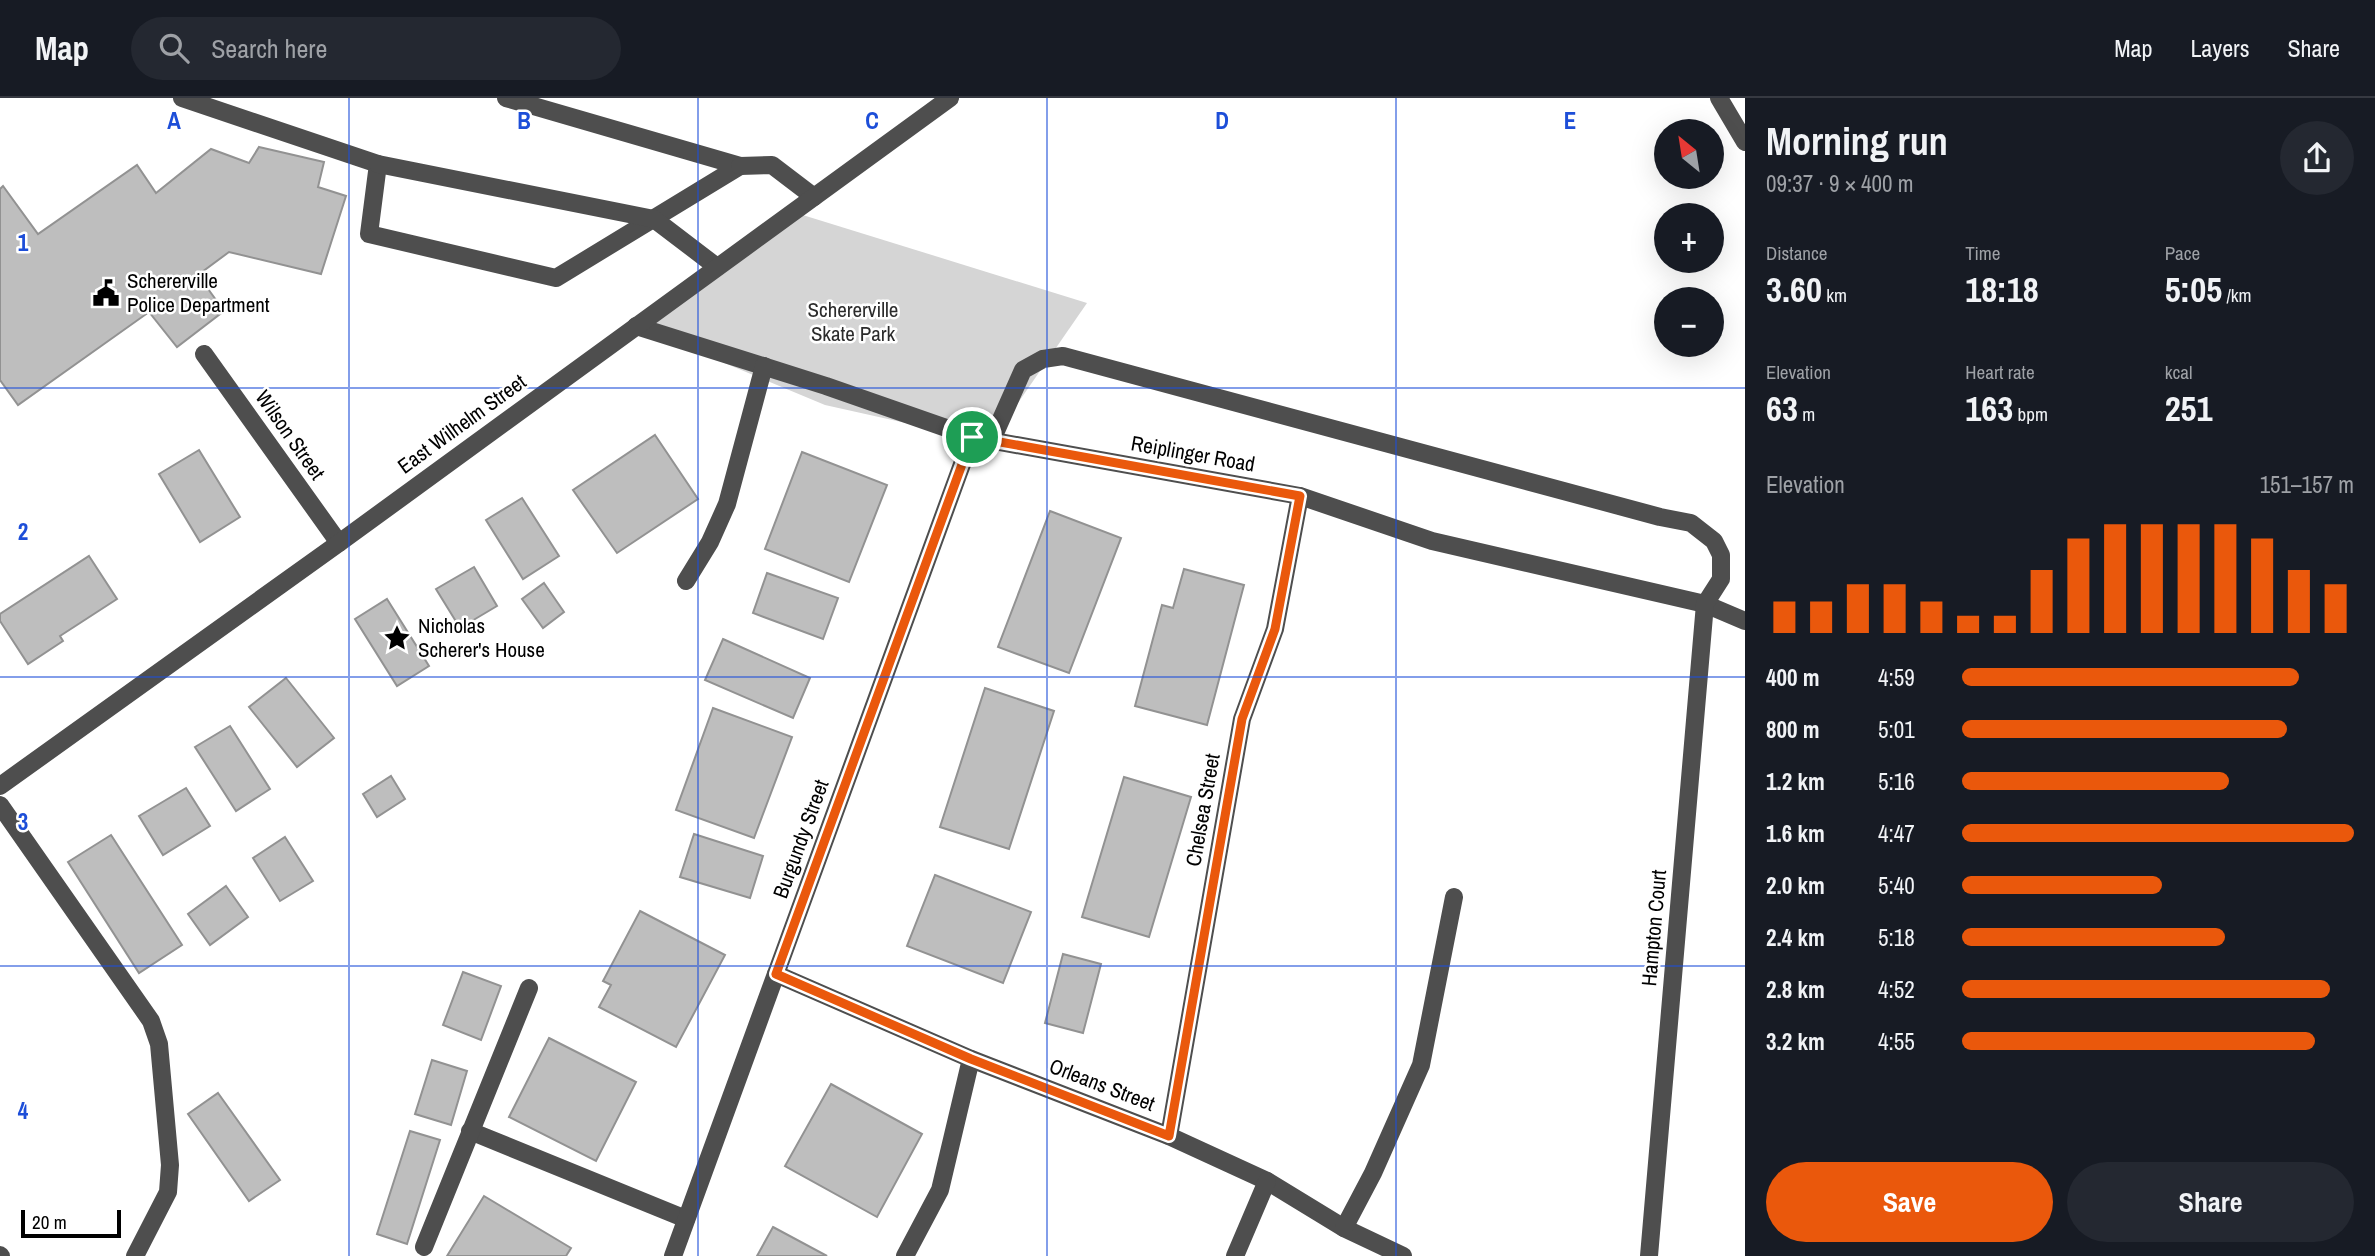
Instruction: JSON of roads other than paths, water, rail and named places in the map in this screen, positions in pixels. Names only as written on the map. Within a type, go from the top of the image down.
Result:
[{"type":"street","points":[[182,98],[378,164],[654,219],[717,267]]},
{"type":"street","points":[[506,98],[740,166],[772,164],[814,197]]},
{"type":"street","name":"East Wilhelm Street","points":[[0,786],[950,98]]},
{"type":"street","points":[[1719,98],[1745,142]]},
{"type":"street","points":[[378,164],[369,234],[556,278],[740,166]]},
{"type":"street","name":"Reiplinger Road","points":[[636,326],[764,366],[972,437],[1300,496],[1432,541],[1705,604],[1745,621]]},
{"type":"street","name":"Wilson Street","points":[[204,354],[339,543]]},
{"type":"street","points":[[991,442],[1023,370],[1042,359],[1063,356],[1660,517],[1691,523],[1714,541],[1721,555],[1721,579],[1705,604]]},
{"type":"street","points":[[686,581],[710,542],[727,504],[764,366]]},
{"type":"street","name":"Burgundy Street","points":[[673,1256],[972,437]]},
{"type":"street","name":"Chelsea Street","points":[[1169,1136],[1242,719],[1275,629],[1300,496]]},
{"type":"street","name":"Hampton Court","points":[[1649,1256],[1705,604]]},
{"type":"street","points":[[0,805],[151,1021],[159,1044],[170,1165],[169,1192],[135,1256]]},
{"type":"street","points":[[1345,1228],[1373,1173],[1421,1065],[1454,897]]},
{"type":"street","name":"Orleans Street","points":[[776,974],[971,1059],[1169,1136],[1267,1181],[1345,1228],[1403,1256]]},
{"type":"street","points":[[424,1247],[528,988]]},
{"type":"street","points":[[905,1256],[940,1190],[971,1059]]},
{"type":"street","points":[[470,1131],[686,1219]]},
{"type":"street","points":[[1235,1256],[1267,1181]]},
{"type":"place","name":"Schererville Police Department","points":[[106,293]]},
{"type":"place","name":"Nicholas Scherer's House","points":[[397,638]]},
{"type":"park label","name":"Schererville Skate Park","points":[[853,322]]}]
